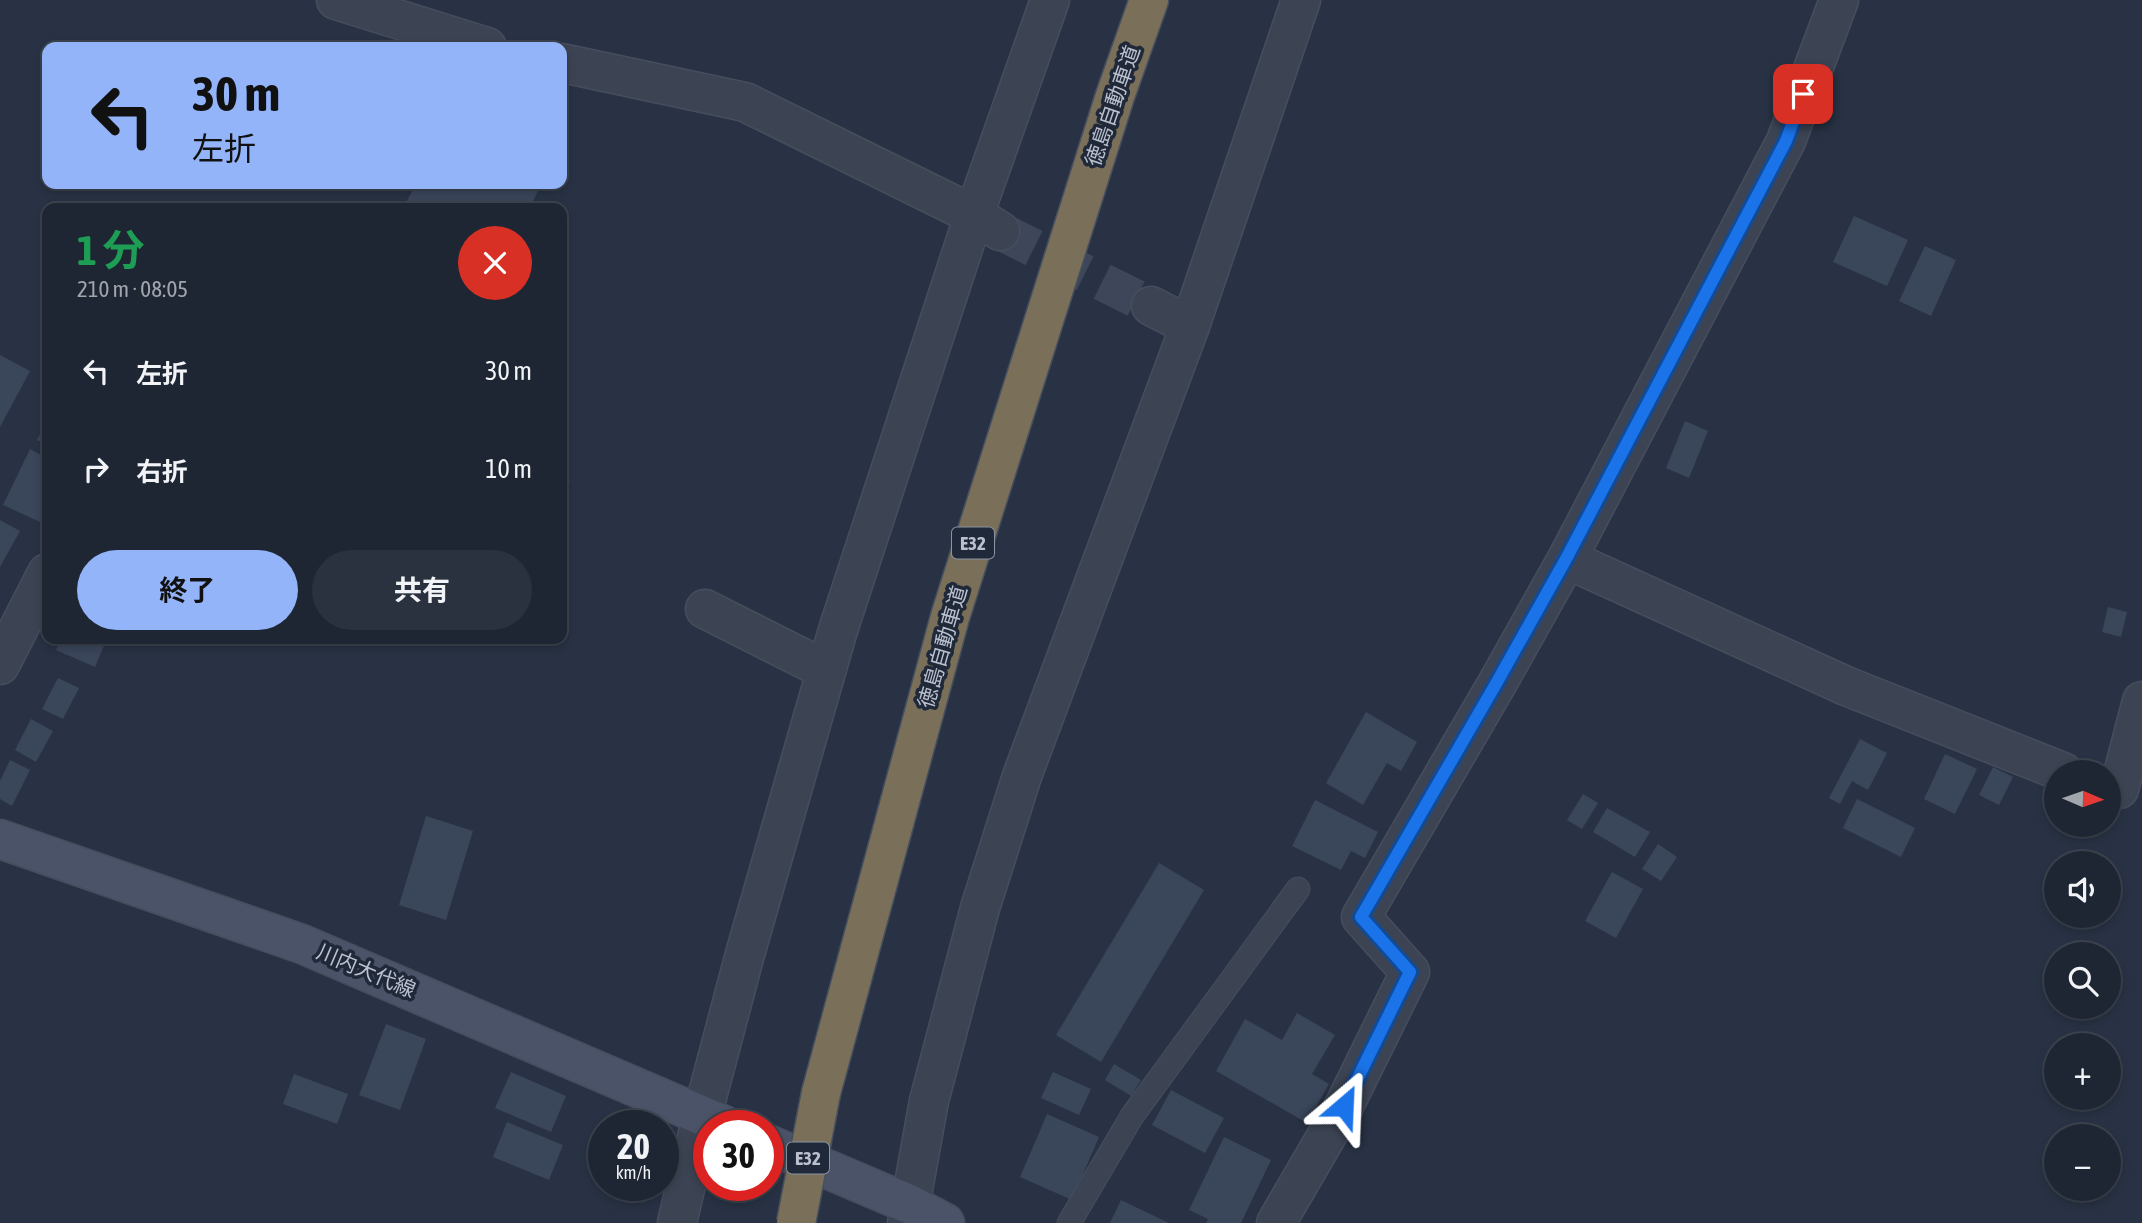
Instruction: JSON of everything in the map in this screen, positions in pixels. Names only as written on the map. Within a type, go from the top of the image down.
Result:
[{"type":"highway","name":"徳島自動車道","points":[[796,1223],[821,1093],[950,617],[1115,96],[1149,0]]},
{"type":"main road","name":"川内大代線","points":[[0,839],[302,944],[693,1112]]},
{"type":"main road","points":[[784,1152],[908,1214],[944,1223]]},
{"type":"street","points":[[337,0],[471,42]]},
{"type":"street","points":[[715,1110],[745,954],[826,670],[987,223],[1050,0]]},
{"type":"street","points":[[908,1214],[929,1101],[980,908],[1022,776],[1190,326],[1300,0]]},
{"type":"street","points":[[1276,1223],[1344,1106],[1410,972],[1361,917],[1566,559],[1786,141],[1839,0]]},
{"type":"street","points":[[567,64],[745,102],[987,223]]},
{"type":"street","points":[[1151,306],[1190,326]]},
{"type":"street","points":[[1566,559],[1846,686],[2044,764]]},
{"type":"street","points":[[0,665],[42,583]]},
{"type":"street","points":[[705,610],[826,670]]},
{"type":"street","points":[[2123,791],[2142,701]]},
{"type":"street","points":[[677,1223],[693,1178]]},
{"type":"lane","points":[[1069,1223],[1132,1116],[1298,889]]},
{"type":"building","points":[[413,189],[539,189],[532,203],[406,203]]},
{"type":"building","points":[[1854,216],[1908,240],[1887,286],[1833,262]]},
{"type":"building","points":[[1925,246],[1956,260],[1931,316],[1899,301]]},
{"type":"building","points":[[0,355],[30,371],[0,427]]},
{"type":"building","points":[[1685,421],[1708,431],[1689,478],[1666,468]]},
{"type":"building","points":[[42,430],[42,442],[37,440]]},
{"type":"building","points":[[30,449],[42,455],[42,523],[3,505]]},
{"type":"building","points":[[0,520],[20,531],[0,567]]},
{"type":"building","points":[[2108,607],[2127,612],[2121,637],[2102,632]]},
{"type":"building","points":[[59,644],[105,644],[95,667],[56,650]]},
{"type":"building","points":[[58,678],[79,688],[63,719],[42,709]]},
{"type":"building","points":[[1366,712],[1417,742],[1401,771],[1387,763],[1363,805],[1326,783]]},
{"type":"building","points":[[31,719],[53,731],[36,762],[15,750]]},
{"type":"building","points":[[1860,739],[1887,753],[1868,790],[1852,781],[1840,804],[1829,798]]},
{"type":"building","points":[[1945,754],[1977,769],[1955,814],[1924,799]]},
{"type":"building","points":[[10,760],[30,770],[12,806],[0,799],[0,781]]},
{"type":"building","points":[[1993,767],[2013,777],[1999,805],[1979,795]]},
{"type":"building","points":[[1583,794],[1598,803],[1582,829],[1567,820]]},
{"type":"building","points":[[1857,799],[1915,828],[1901,857],[1843,828]]},
{"type":"building","points":[[1315,800],[1378,832],[1365,858],[1351,851],[1341,870],[1292,846]]},
{"type":"building","points":[[1607,808],[1650,832],[1635,857],[1593,832]]},
{"type":"building","points":[[426,816],[473,831],[446,920],[399,905]]},
{"type":"building","points":[[1658,844],[1677,857],[1661,881],[1642,869]]},
{"type":"building","points":[[1159,863],[1204,890],[1101,1062],[1056,1035]]},
{"type":"building","points":[[1612,872],[1643,889],[1616,938],[1585,921]]},
{"type":"building","points":[[1297,1013],[1335,1035],[1312,1074],[1329,1084],[1307,1123],[1216,1071],[1245,1019],[1282,1040]]},
{"type":"building","points":[[386,1024],[426,1039],[400,1110],[359,1095]]},
{"type":"building","points":[[1114,1064],[1141,1080],[1131,1096],[1105,1080]]},
{"type":"building","points":[[511,1072],[566,1096],[551,1132],[495,1108]]},
{"type":"building","points":[[1053,1072],[1091,1089],[1079,1115],[1041,1098]]},
{"type":"building","points":[[294,1074],[348,1094],[337,1124],[283,1104]]},
{"type":"building","points":[[1171,1090],[1224,1118],[1205,1153],[1152,1125]]},
{"type":"building","points":[[1047,1114],[1099,1137],[1072,1200],[1020,1177]]},
{"type":"building","points":[[507,1122],[563,1145],[549,1180],[493,1157]]},
{"type":"building","points":[[1224,1137],[1271,1160],[1241,1223],[1206,1223],[1208,1219],[1189,1210]]},
{"type":"building","points":[[1121,1200],[1169,1223],[1110,1223]]},
{"type":"tunnel","points":[[1000,231],[1151,306]]},
{"type":"route","points":[[1344,1106],[1410,972],[1361,917],[1566,559],[1786,141],[1803,94]]}]
